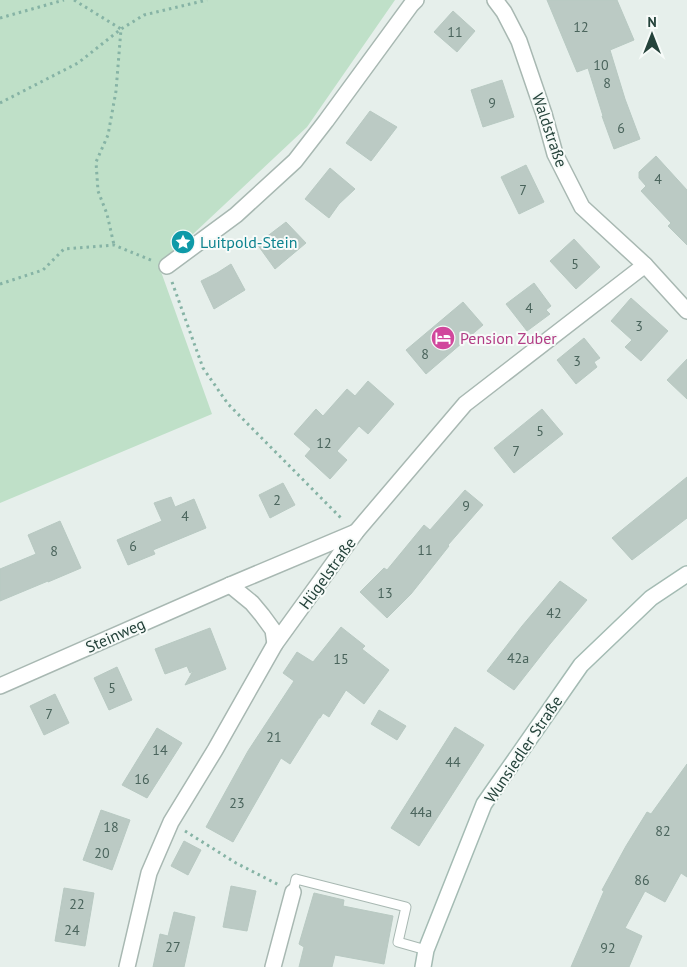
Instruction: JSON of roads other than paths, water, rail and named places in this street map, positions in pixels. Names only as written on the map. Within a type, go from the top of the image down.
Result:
[{"type":"street","points":[[167,266],[236,215],[295,161],[416,0]]},
{"type":"street","name":"Waldstraße","points":[[494,0],[504,12],[519,41],[544,114],[555,154],[582,207],[645,265],[687,311]]},
{"type":"street","name":"Hügelstraße","points":[[127,967],[149,873],[171,822],[215,750],[275,644],[356,532],[465,404],[645,265]]},
{"type":"street","name":"Steinweg","points":[[0,686],[356,532]]},
{"type":"street","name":"Wunsiedler Straße","points":[[423,967],[426,950],[484,804],[581,665],[651,598],[687,574]]},
{"type":"street","points":[[230,585],[252,603],[262,615],[273,630],[275,644]]},
{"type":"street","points":[[273,967],[293,892]]},
{"type":"lane","points":[[293,892],[296,880],[406,907],[398,942],[426,950]]},
{"type":"place","name":"Luitpold-Stein","points":[[183,242]]},
{"type":"place","name":"Pension Zuber","points":[[443,338]]}]
